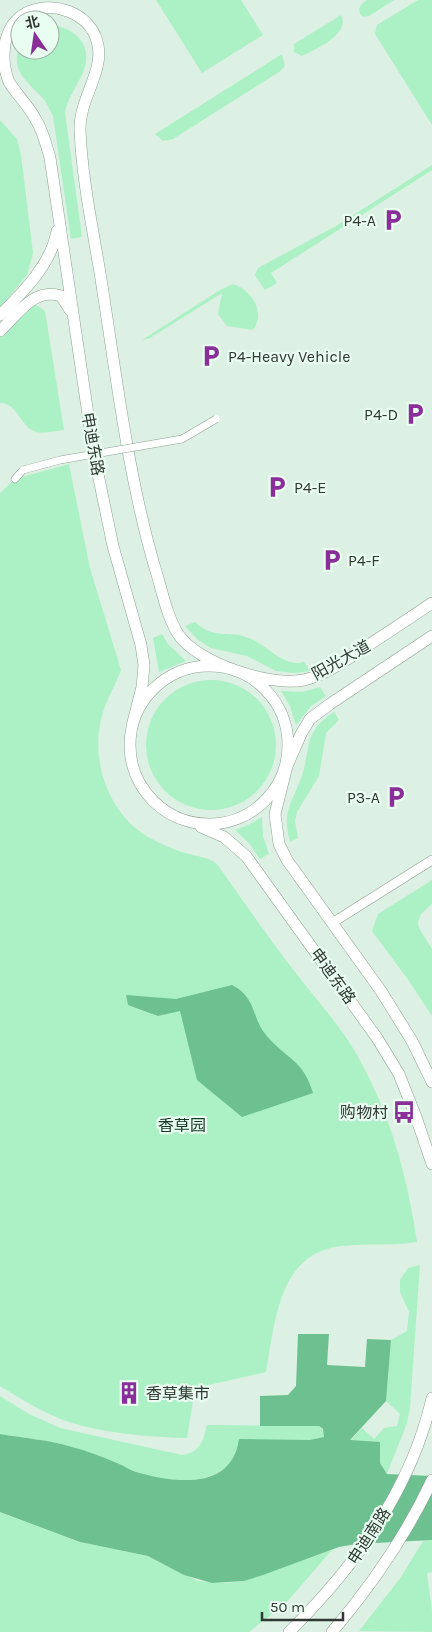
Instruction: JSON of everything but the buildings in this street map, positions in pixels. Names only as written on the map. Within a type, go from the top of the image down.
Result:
[{"type":"street","name":"申迪东路","points":[[132,726],[142,687],[143,655],[113,546],[90,432],[50,158],[37,120],[7,80],[1,57],[2,42],[9,27],[30,11],[44,7],[60,8],[82,18],[92,28],[97,40],[99,52],[98,67],[84,100],[80,118],[83,154],[108,323],[147,540],[170,620],[180,636],[190,647],[240,672]]},
{"type":"street","points":[[0,315],[22,292],[42,266],[54,245],[58,222]]},
{"type":"street","points":[[0,331],[32,299],[46,293],[61,296],[69,306],[73,318]]},
{"type":"street","points":[[15,479],[23,470],[60,460],[182,440],[216,419]]},
{"type":"street","name":"阳光大道","points":[[240,672],[262,679],[290,682],[321,674],[432,603]]},
{"type":"street","name":"阳光大道","points":[[287,766],[300,734],[310,720],[374,673],[432,636]]},
{"type":"street","points":[[216,666],[240,672],[261,684],[277,702],[287,725],[290,749],[287,766],[281,782],[264,804],[242,819],[215,825],[190,823],[167,813],[148,797],[135,775],[129,751],[132,726],[142,703],[156,686],[174,674],[194,667],[216,666]]},
{"type":"street","name":"申迪东路","points":[[287,766],[275,814],[279,844],[298,876],[381,991],[412,1040],[432,1082]]},
{"type":"street","name":"申迪东路","points":[[190,823],[224,837],[246,856],[378,1038],[399,1074],[432,1164]]},
{"type":"street","points":[[332,923],[432,860]]},
{"type":"street","name":"申迪南路","points":[[289,1632],[346,1571],[378,1525],[394,1496],[426,1424],[432,1398]]},
{"type":"street","name":"申迪南路","points":[[332,1632],[369,1588],[413,1519],[432,1480]]},
{"type":"green space","points":[[156,0],[241,0],[263,35],[202,73]]},
{"type":"green space","points":[[367,0],[394,0],[369,16],[363,17],[359,12],[362,4]]},
{"type":"green space","points":[[418,0],[432,0],[432,125],[375,34],[377,25]]},
{"type":"green space","points":[[341,15],[343,22],[341,28],[331,40],[302,56],[294,52],[294,44]]},
{"type":"green space","points":[[60,27],[75,34],[84,46],[85,65],[65,112],[82,237],[71,239],[53,116],[45,101],[23,77],[17,60],[60,60]]},
{"type":"green space","points":[[282,54],[285,66],[279,72],[173,139],[163,141],[155,134]]},
{"type":"green space","points":[[0,120],[17,139],[21,155],[33,253],[27,275],[0,308]]},
{"type":"green space","points":[[432,165],[432,170],[271,273],[277,283],[265,290],[255,275],[258,268],[336,226]]},
{"type":"green space","points":[[233,284],[246,291],[255,303],[258,316],[253,330],[227,326],[218,314],[222,293],[150,338],[142,340],[220,290]]},
{"type":"green space","points":[[33,303],[45,311],[64,430],[47,433],[36,432],[31,429],[11,407],[0,403],[0,335]]},
{"type":"green space","name":"香草园","points":[[69,464],[90,568],[121,670],[104,710],[99,733],[98,751],[107,787],[125,818],[139,830],[168,847],[213,861],[217,864],[275,946],[332,1018],[357,1055],[374,1089],[391,1131],[404,1175],[417,1242],[341,1246],[320,1251],[304,1262],[292,1276],[283,1293],[277,1312],[266,1372],[200,1387],[194,1395],[187,1438],[129,1434],[100,1430],[72,1423],[26,1402],[0,1386],[0,493],[15,479]]},
{"type":"green space","points":[[195,622],[202,628],[215,633],[234,634],[249,638],[282,659],[296,663],[304,662],[310,671],[294,673],[276,671],[247,656],[211,648],[198,640],[185,626]]},
{"type":"green space","points":[[162,634],[168,644],[186,661],[159,672],[153,638]]},
{"type":"green space","points":[[211,680],[224,681],[236,685],[257,699],[271,720],[275,732],[275,758],[271,770],[257,791],[236,805],[224,809],[211,810],[198,809],[186,805],[165,791],[151,770],[147,758],[146,745],[147,732],[151,720],[165,699],[186,685],[198,681]]},
{"type":"green space","points":[[320,687],[326,696],[311,706],[296,725],[290,706],[281,691],[303,692]]},
{"type":"green space","points":[[334,712],[339,720],[326,733],[319,776],[297,812],[295,821],[298,838],[290,842],[287,814],[302,775],[310,740],[317,726]]},
{"type":"green space","points":[[262,817],[263,836],[269,854],[260,859],[249,843],[235,830]]},
{"type":"green space","points":[[432,880],[432,904],[421,914],[418,922],[419,928],[432,949],[432,1016],[372,931],[378,914]]},
{"type":"green space","points":[[420,1265],[410,1408],[407,1423],[387,1474],[380,1463],[379,1454],[350,1441],[362,1428],[374,1439],[384,1428],[397,1426],[400,1414],[386,1401],[391,1340],[407,1331],[409,1312],[400,1292],[400,1280],[408,1268]]},
{"type":"green space","points":[[0,1396],[29,1414],[60,1428],[182,1455],[197,1449],[207,1425],[319,1426],[325,1433],[324,1437],[319,1440],[237,1449],[230,1462],[220,1471],[207,1477],[192,1480],[176,1480],[133,1471],[72,1447],[0,1434]]},
{"type":"green space","points":[[0,1512],[80,1542],[148,1556],[198,1581],[225,1583],[244,1581],[332,1550],[285,1604],[249,1632],[0,1632]]},
{"type":"green space","points":[[432,1540],[432,1572],[427,1573],[432,1611],[432,1632],[359,1631],[401,1577],[423,1541]]},
{"type":"shaded area","points":[[232,985],[246,996],[266,1035],[299,1066],[309,1082],[313,1093],[242,1117],[197,1080],[180,1011],[158,1016],[128,1005],[126,995],[176,999]]},
{"type":"shaded area","points":[[298,1334],[329,1334],[327,1365],[365,1367],[367,1339],[391,1340],[386,1401],[350,1440],[380,1442],[380,1463],[387,1474],[432,1476],[432,1540],[356,1544],[339,1547],[244,1581],[212,1583],[184,1575],[148,1556],[80,1542],[0,1512],[0,1434],[45,1441],[84,1450],[136,1472],[167,1479],[183,1480],[199,1479],[213,1475],[225,1468],[234,1456],[239,1439],[310,1440],[324,1437],[323,1429],[319,1426],[260,1426],[260,1396],[288,1395],[296,1386]]},
{"type":"place","name":"P4-A","points":[[393,220]]},
{"type":"place","name":"P4-Heavy Vehicle","points":[[211,356]]},
{"type":"place","name":"P4-D","points":[[415,414]]},
{"type":"place","name":"P4-E","points":[[277,487]]},
{"type":"place","name":"P4-F","points":[[332,560]]},
{"type":"place","name":"P3-A","points":[[396,797]]},
{"type":"place","name":"购物村","points":[[404,1112]]},
{"type":"place","name":"香草集市","points":[[129,1393]]}]
